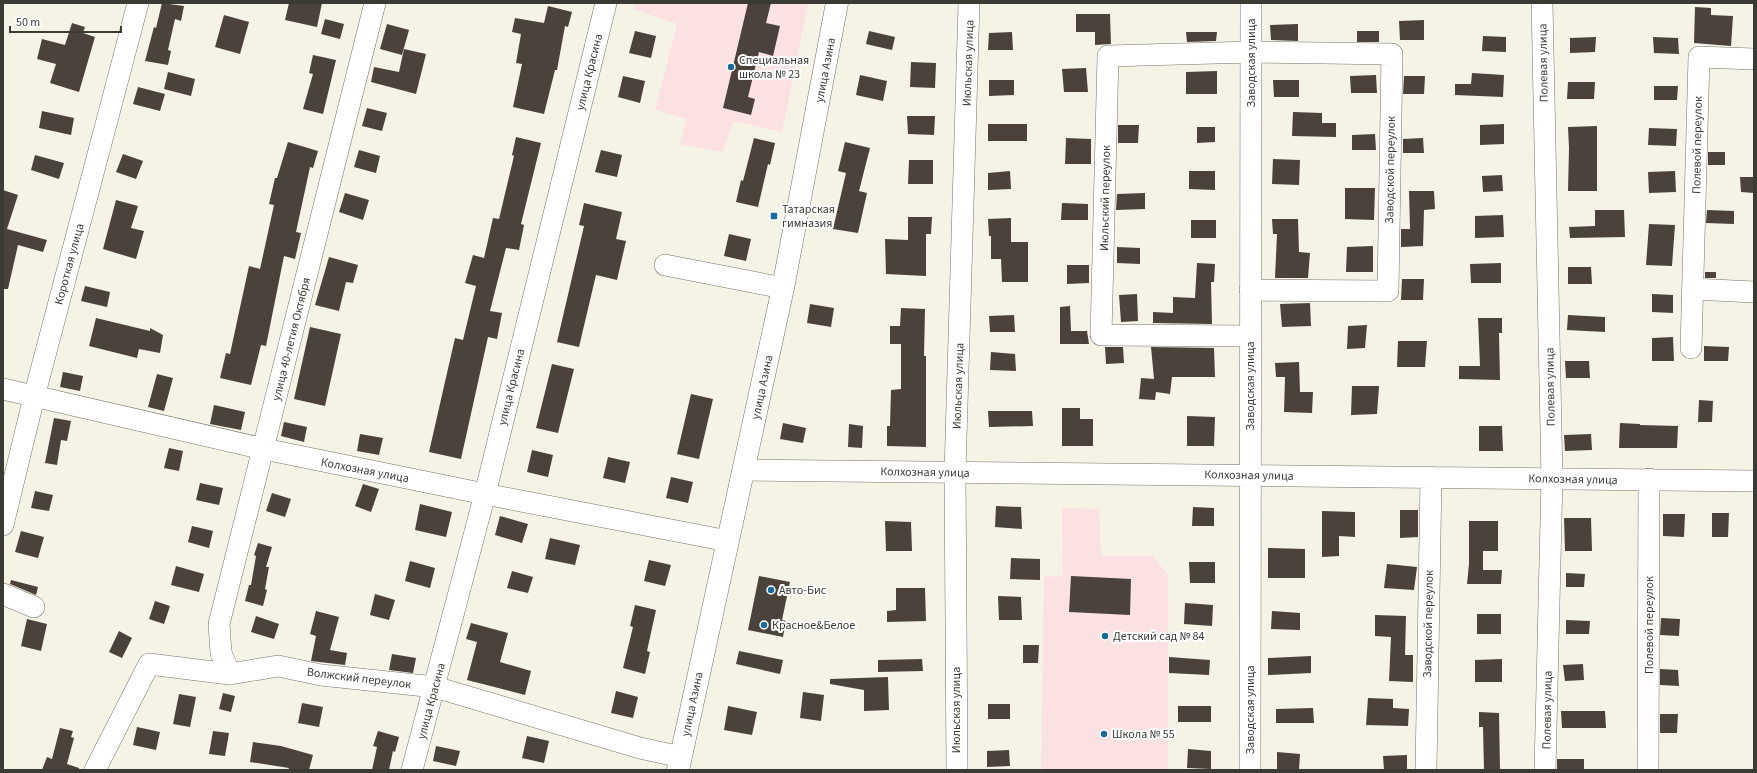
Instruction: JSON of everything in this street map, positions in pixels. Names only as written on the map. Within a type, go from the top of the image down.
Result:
[{"type":"main road","name":"улица Азина","points":[[679,764],[783,288],[837,3]]},
{"type":"street","name":"Короткая улица","points":[[3,526],[34,396],[138,3]]},
{"type":"street","name":"улица 40-летия Октября","points":[[230,674],[221,653],[219,624],[375,3]]},
{"type":"street","name":"улица Красина","points":[[412,770],[485,494],[606,3]]},
{"type":"street","name":"Июльская улица","points":[[957,770],[955,472],[970,3]]},
{"type":"street","name":"Заводская улица","points":[[1250,770],[1249,475],[1251,3]]},
{"type":"street","name":"Полевая улица","points":[[1542,3],[1552,478],[1545,770]]},
{"type":"street","name":"Заводской переулок","points":[[1250,290],[1388,290],[1392,54],[1251,52]]},
{"type":"street","name":"Июльский переулок","points":[[1250,336],[1102,334],[1108,56],[1251,52]]},
{"type":"street","name":"Полевой переулок","points":[[1691,348],[1699,57],[1754,59]]},
{"type":"street","points":[[665,265],[783,288]]},
{"type":"street","points":[[1693,289],[1754,292]]},
{"type":"street","name":"Колхозная улица","points":[[3,389],[264,449],[728,541]]},
{"type":"street","name":"Колхозная улица","points":[[744,470],[1754,480]]},
{"type":"street","name":"Заводской переулок","points":[[1426,770],[1431,477]]},
{"type":"street","name":"Полевой переулок","points":[[1648,770],[1650,479]]},
{"type":"street","points":[[3,594],[34,607]]},
{"type":"street","name":"Волжский переулок","points":[[95,770],[149,664],[230,674],[278,666],[320,675],[435,687],[640,748],[679,764]]},
{"type":"shaded area","name":"Специальная школа № 23","points":[[635,3],[808,3],[782,132],[733,121],[723,152],[680,144],[687,119],[655,110],[677,24],[633,9]]},
{"type":"shaded area","name":"Детский сад № 84","points":[[1062,508],[1099,509],[1101,556],[1153,556],[1168,575],[1168,770],[1041,770],[1044,577],[1063,576]]},
{"type":"building","points":[[162,3],[184,6],[181,21],[175,19],[168,50],[171,51],[168,65],[145,61],[154,27],[156,28]]},
{"type":"building","points":[[289,3],[322,3],[317,27],[285,20]]},
{"type":"building","points":[[748,3],[771,3],[766,23],[780,26],[773,56],[759,52],[748,97],[755,99],[751,115],[723,108]]},
{"type":"building","points":[[548,6],[572,12],[568,27],[565,26],[557,70],[555,70],[544,114],[513,107],[522,64],[516,63],[521,34],[512,32],[515,18],[544,23]]},
{"type":"building","points":[[1695,7],[1711,8],[1711,15],[1733,16],[1731,46],[1694,43]]},
{"type":"building","points":[[1076,14],[1110,14],[1111,44],[1095,45],[1095,32],[1076,32]]},
{"type":"building","points":[[224,15],[249,22],[240,54],[215,47]]},
{"type":"building","points":[[325,19],[344,24],[340,39],[321,34]]},
{"type":"building","points":[[1424,20],[1424,40],[1400,40],[1399,21]]},
{"type":"building","points":[[72,23],[85,27],[83,33],[95,37],[79,92],[50,83],[56,64],[37,59],[42,39],[65,45]]},
{"type":"building","points":[[387,24],[409,30],[402,55],[380,49]]},
{"type":"building","points":[[1298,24],[1298,41],[1271,40],[1270,25]]},
{"type":"building","points":[[635,31],[656,36],[651,58],[629,53]]},
{"type":"building","points":[[869,31],[895,37],[892,50],[866,44]]},
{"type":"building","points":[[1357,31],[1379,31],[1379,42],[1357,42]]},
{"type":"building","points":[[1012,32],[1013,50],[988,50],[989,33]]},
{"type":"building","points":[[1186,32],[1217,32],[1216,41],[1187,42]]},
{"type":"building","points":[[1483,36],[1506,37],[1506,52],[1482,51]]},
{"type":"building","points":[[1596,37],[1595,52],[1570,53],[1570,38]]},
{"type":"building","points":[[1653,37],[1678,38],[1679,54],[1654,53]]},
{"type":"building","points":[[404,49],[426,54],[416,94],[371,82],[374,67],[399,72]]},
{"type":"building","points":[[313,55],[336,60],[323,114],[303,109],[313,74],[309,73]]},
{"type":"building","points":[[911,62],[936,63],[935,88],[910,87]]},
{"type":"building","points":[[1086,68],[1088,92],[1064,92],[1062,69]]},
{"type":"building","points":[[1217,71],[1217,94],[1186,94],[1186,72]]},
{"type":"building","points":[[168,72],[195,79],[191,96],[164,89]]},
{"type":"building","points":[[1472,73],[1504,75],[1503,97],[1455,95],[1455,84],[1471,84]]},
{"type":"building","points":[[860,75],[887,81],[883,101],[856,95]]},
{"type":"building","points":[[1376,75],[1377,93],[1351,93],[1350,76]]},
{"type":"building","points":[[623,76],[645,81],[640,103],[618,97]]},
{"type":"building","points":[[1404,76],[1425,76],[1424,94],[1403,94]]},
{"type":"building","points":[[989,80],[1014,80],[1014,95],[989,96]]},
{"type":"building","points":[[1273,80],[1299,80],[1299,97],[1274,97]]},
{"type":"building","points":[[1568,82],[1595,82],[1594,99],[1567,99]]},
{"type":"building","points":[[1654,86],[1678,86],[1677,100],[1654,100]]},
{"type":"building","points":[[138,87],[165,94],[160,111],[133,104]]},
{"type":"building","points":[[367,108],[387,113],[382,131],[362,126]]},
{"type":"building","points":[[42,111],[74,118],[71,135],[39,128]]},
{"type":"building","points":[[1293,112],[1322,113],[1322,123],[1336,123],[1336,137],[1292,136]]},
{"type":"building","points":[[907,116],[935,116],[934,135],[908,134]]},
{"type":"building","points":[[988,124],[1027,124],[1027,141],[988,141]]},
{"type":"building","points":[[1504,124],[1504,144],[1480,145],[1480,125]]},
{"type":"building","points":[[1118,125],[1139,125],[1138,143],[1118,143]]},
{"type":"building","points":[[1597,126],[1597,191],[1568,191],[1568,127]]},
{"type":"building","points":[[1197,127],[1215,127],[1215,142],[1197,143]]},
{"type":"building","points":[[1649,128],[1677,129],[1676,146],[1648,145]]},
{"type":"building","points":[[1375,134],[1376,150],[1352,150],[1352,135]]},
{"type":"building","points":[[516,137],[541,143],[521,224],[524,225],[519,250],[506,248],[490,311],[502,313],[497,339],[488,337],[461,459],[429,452],[455,338],[463,340],[476,286],[465,283],[473,255],[484,258],[493,218],[499,219],[514,156],[512,155]]},
{"type":"building","points":[[754,138],[775,143],[770,165],[768,164],[758,207],[736,202]]},
{"type":"building","points":[[1066,138],[1091,139],[1091,164],[1065,164]]},
{"type":"building","points":[[1423,138],[1424,153],[1403,153],[1403,139]]},
{"type":"building","points":[[288,142],[318,151],[313,168],[310,167],[296,232],[301,233],[295,259],[284,256],[266,346],[261,345],[251,385],[220,378],[226,353],[230,354],[249,266],[260,269],[274,205],[269,204],[275,178],[277,178]]},
{"type":"building","points":[[845,142],[870,148],[859,191],[867,193],[858,233],[833,229],[846,173],[838,171]]},
{"type":"building","points":[[359,150],[380,156],[376,173],[354,167]]},
{"type":"building","points":[[601,150],[622,155],[617,177],[595,172]]},
{"type":"building","points":[[1708,152],[1725,152],[1725,165],[1708,165]]},
{"type":"building","points":[[123,154],[143,161],[136,179],[116,172]]},
{"type":"building","points":[[35,155],[64,163],[59,179],[31,170]]},
{"type":"building","points":[[1273,159],[1300,160],[1299,185],[1272,184]]},
{"type":"building","points":[[909,160],[933,160],[933,184],[908,184]]},
{"type":"building","points":[[1010,171],[1011,189],[988,190],[988,173]]},
{"type":"building","points":[[1189,171],[1215,171],[1215,190],[1189,189]]},
{"type":"building","points":[[1675,171],[1676,192],[1649,193],[1648,172]]},
{"type":"building","points":[[1502,175],[1503,191],[1483,192],[1482,176]]},
{"type":"building","points":[[1740,177],[1754,177],[1754,193],[1741,192]]},
{"type":"building","points":[[1345,188],[1375,188],[1374,220],[1345,219]]},
{"type":"building","points":[[3,190],[18,195],[7,229],[47,240],[43,252],[18,245],[8,289],[3,289]]},
{"type":"building","points":[[1409,191],[1434,191],[1435,209],[1424,210],[1423,246],[1401,247],[1401,229],[1410,229]]},
{"type":"building","points":[[345,193],[369,200],[363,220],[339,212]]},
{"type":"building","points":[[1145,193],[1145,209],[1116,210],[1117,194]]},
{"type":"building","points":[[116,200],[138,206],[131,228],[144,231],[136,259],[103,249]]},
{"type":"building","points":[[584,203],[622,212],[616,239],[626,241],[617,280],[596,275],[579,347],[557,342],[584,226],[579,225]]},
{"type":"building","points":[[1062,203],[1088,204],[1088,220],[1061,220]]},
{"type":"building","points":[[1595,210],[1624,210],[1625,237],[1570,238],[1569,227],[1595,226]]},
{"type":"building","points":[[1707,210],[1734,211],[1734,224],[1706,223]]},
{"type":"building","points":[[1503,215],[1504,237],[1475,238],[1475,216]]},
{"type":"building","points":[[908,217],[932,217],[931,234],[926,234],[926,276],[886,274],[885,239],[908,240]]},
{"type":"building","points":[[1011,218],[1011,242],[1028,242],[1028,282],[1002,282],[1001,259],[991,259],[991,236],[989,236],[988,219]]},
{"type":"building","points":[[1272,219],[1298,219],[1299,252],[1310,253],[1308,278],[1275,278],[1277,234],[1273,234]]},
{"type":"building","points":[[1191,220],[1216,220],[1216,238],[1191,238]]},
{"type":"building","points":[[1649,224],[1675,225],[1672,266],[1646,265]]},
{"type":"building","points":[[729,234],[751,239],[746,261],[724,256]]},
{"type":"building","points":[[1373,246],[1373,272],[1346,272],[1347,247]]},
{"type":"building","points":[[1117,247],[1140,248],[1140,264],[1117,263]]},
{"type":"building","points":[[329,257],[358,265],[353,283],[346,282],[339,311],[315,305]]},
{"type":"building","points":[[1197,263],[1215,264],[1214,282],[1211,282],[1212,324],[1153,323],[1153,312],[1173,313],[1173,297],[1195,298]]},
{"type":"building","points":[[1501,263],[1501,283],[1471,283],[1470,264]]},
{"type":"building","points":[[1067,265],[1089,265],[1089,283],[1067,284]]},
{"type":"building","points":[[1568,267],[1591,267],[1592,284],[1568,284]]},
{"type":"building","points":[[1705,272],[1716,272],[1716,278],[1705,278]]},
{"type":"building","points":[[1402,279],[1424,279],[1423,300],[1401,300]]},
{"type":"building","points":[[85,286],[110,292],[107,307],[81,301]]},
{"type":"building","points":[[1137,294],[1138,321],[1121,322],[1119,295]]},
{"type":"building","points":[[1652,294],[1673,295],[1673,313],[1652,312]]},
{"type":"building","points":[[1310,303],[1311,326],[1282,327],[1280,304]]},
{"type":"building","points":[[810,304],[834,308],[831,327],[807,323]]},
{"type":"building","points":[[1070,306],[1071,331],[1087,331],[1089,344],[1060,344],[1060,307]]},
{"type":"building","points":[[901,308],[925,309],[924,356],[926,356],[926,447],[887,446],[887,426],[890,426],[891,390],[901,389],[901,344],[890,344],[890,326],[900,326]]},
{"type":"building","points":[[1014,315],[1015,332],[990,332],[989,316]]},
{"type":"building","points":[[1568,315],[1605,317],[1605,332],[1567,330]]},
{"type":"building","points":[[96,318],[150,331],[150,328],[163,335],[160,353],[139,349],[137,358],[89,346]]},
{"type":"building","points":[[1478,318],[1502,318],[1502,333],[1499,333],[1500,380],[1459,379],[1459,366],[1480,366]]},
{"type":"building","points":[[1367,325],[1365,348],[1347,349],[1348,326]]},
{"type":"building","points":[[310,327],[341,334],[325,406],[294,399]]},
{"type":"building","points":[[1673,337],[1674,361],[1652,361],[1652,338]]},
{"type":"building","points":[[1398,341],[1427,341],[1425,367],[1397,367]]},
{"type":"building","points":[[1704,346],[1729,347],[1728,361],[1704,361]]},
{"type":"building","points":[[1105,347],[1123,347],[1124,363],[1106,364]]},
{"type":"building","points":[[1151,347],[1214,348],[1215,377],[1172,377],[1170,394],[1156,392],[1155,400],[1139,399],[1141,378],[1154,379]]},
{"type":"building","points":[[991,352],[1015,354],[1016,371],[990,370]]},
{"type":"building","points":[[1565,361],[1589,361],[1590,378],[1566,378]]},
{"type":"building","points":[[1299,362],[1300,392],[1313,392],[1312,413],[1284,412],[1285,377],[1276,377],[1275,363]]},
{"type":"building","points":[[552,364],[574,369],[558,433],[536,428]]},
{"type":"building","points":[[63,372],[83,376],[80,391],[60,387]]},
{"type":"building","points":[[157,374],[173,378],[164,411],[148,407]]},
{"type":"building","points":[[1352,386],[1379,386],[1377,414],[1351,415]]},
{"type":"building","points":[[691,394],[713,399],[699,459],[677,454]]},
{"type":"building","points":[[1699,400],[1713,401],[1712,422],[1698,422]]},
{"type":"building","points":[[214,405],[245,412],[241,430],[210,424]]},
{"type":"building","points":[[1062,408],[1080,408],[1080,419],[1093,419],[1093,446],[1062,446]]},
{"type":"building","points":[[988,411],[1032,411],[1033,426],[989,427]]},
{"type":"building","points":[[1187,416],[1215,417],[1214,446],[1187,446]]},
{"type":"building","points":[[54,418],[71,421],[67,441],[61,440],[57,465],[45,463]]},
{"type":"building","points":[[284,422],[307,427],[304,442],[281,436]]},
{"type":"building","points":[[783,423],[806,428],[803,443],[780,439]]},
{"type":"building","points":[[1620,423],[1678,426],[1677,448],[1619,448]]},
{"type":"building","points":[[849,424],[863,426],[862,448],[848,447]]},
{"type":"building","points":[[1479,426],[1502,426],[1503,451],[1479,451]]},
{"type":"building","points":[[360,434],[383,438],[379,455],[357,451]]},
{"type":"building","points":[[1591,434],[1592,450],[1565,451],[1564,435]]},
{"type":"building","points":[[169,448],[183,451],[179,471],[164,468]]},
{"type":"building","points":[[532,450],[553,455],[548,477],[527,472]]},
{"type":"building","points":[[608,457],[630,462],[625,483],[603,478]]},
{"type":"building","points":[[671,477],[693,482],[688,503],[666,498]]},
{"type":"building","points":[[200,483],[223,488],[219,505],[196,500]]},
{"type":"building","points":[[363,484],[379,489],[371,512],[355,506]]},
{"type":"building","points":[[35,491],[53,495],[49,511],[31,508]]},
{"type":"building","points":[[272,493],[291,499],[285,517],[266,511]]},
{"type":"building","points":[[420,504],[452,512],[446,537],[415,530]]},
{"type":"building","points":[[996,506],[1021,507],[1022,529],[995,527]]},
{"type":"building","points":[[1193,507],[1214,508],[1214,526],[1192,526]]},
{"type":"building","points":[[1400,510],[1418,510],[1418,537],[1400,538]]},
{"type":"building","points":[[1322,511],[1355,512],[1355,537],[1339,536],[1339,556],[1322,557]]},
{"type":"building","points":[[1712,513],[1729,513],[1728,537],[1712,537]]},
{"type":"building","points":[[1663,514],[1685,514],[1684,537],[1663,536]]},
{"type":"building","points":[[500,516],[528,524],[522,543],[495,535]]},
{"type":"building","points":[[1564,518],[1591,518],[1592,551],[1565,551]]},
{"type":"building","points":[[885,521],[911,522],[912,551],[886,551]]},
{"type":"building","points":[[1469,521],[1498,521],[1498,551],[1483,551],[1483,570],[1502,570],[1501,584],[1467,584],[1469,564]]},
{"type":"building","points":[[192,526],[213,531],[209,548],[188,542]]},
{"type":"building","points":[[21,531],[44,537],[38,558],[15,552]]},
{"type":"building","points":[[550,538],[580,545],[575,565],[545,559]]},
{"type":"building","points":[[258,543],[272,547],[266,567],[269,567],[265,589],[267,590],[263,606],[245,601],[249,585],[251,585],[256,556],[254,555]]},
{"type":"building","points":[[1268,548],[1305,549],[1305,578],[1268,578]]},
{"type":"building","points":[[1011,558],[1040,559],[1040,580],[1010,579]]},
{"type":"building","points":[[649,560],[671,565],[665,586],[644,581]]},
{"type":"building","points":[[410,561],[435,568],[430,588],[405,581]]},
{"type":"building","points":[[1189,562],[1215,562],[1215,583],[1190,583]]},
{"type":"building","points":[[1387,564],[1417,567],[1414,590],[1384,588]]},
{"type":"building","points":[[176,566],[204,574],[199,592],[171,585]]},
{"type":"building","points":[[512,571],[533,577],[528,593],[507,588]]},
{"type":"building","points":[[1566,573],[1585,574],[1584,587],[1566,587]]},
{"type":"building","points":[[759,576],[790,582],[782,620],[786,621],[783,637],[748,630]]},
{"type":"building","points":[[1071,576],[1131,579],[1130,615],[1069,612]]},
{"type":"building","points":[[11,580],[38,587],[36,595],[10,584]]},
{"type":"building","points":[[896,588],[925,588],[926,621],[887,622],[887,611],[896,610]]},
{"type":"building","points":[[375,594],[395,600],[389,620],[370,615]]},
{"type":"building","points":[[998,596],[1021,597],[1022,620],[999,620]]},
{"type":"building","points":[[155,601],[170,606],[164,624],[149,619]]},
{"type":"building","points":[[1185,603],[1213,605],[1212,626],[1184,624]]},
{"type":"building","points":[[635,605],[656,610],[647,651],[650,652],[645,674],[623,668],[633,627],[630,626]]},
{"type":"building","points":[[316,611],[339,617],[330,650],[347,653],[345,665],[311,661],[316,636],[310,634]]},
{"type":"building","points":[[1272,611],[1300,613],[1300,630],[1271,629]]},
{"type":"building","points":[[1477,614],[1501,614],[1501,634],[1477,634]]},
{"type":"building","points":[[1375,615],[1406,616],[1405,655],[1413,655],[1413,682],[1389,681],[1391,637],[1375,636]]},
{"type":"building","points":[[256,616],[279,624],[274,639],[251,632]]},
{"type":"building","points":[[1661,618],[1680,619],[1679,636],[1660,635]]},
{"type":"building","points":[[27,619],[47,624],[41,651],[21,646]]},
{"type":"building","points":[[1566,620],[1590,621],[1589,634],[1566,634]]},
{"type":"building","points":[[471,623],[508,633],[500,662],[531,671],[525,695],[467,680],[477,642],[466,639]]},
{"type":"building","points":[[119,631],[132,638],[122,658],[109,652]]},
{"type":"building","points":[[1023,645],[1039,645],[1038,663],[1023,663]]},
{"type":"building","points":[[739,651],[783,660],[780,674],[736,664]]},
{"type":"building","points":[[392,654],[416,658],[413,673],[389,670]]},
{"type":"building","points":[[1311,656],[1311,673],[1268,675],[1268,658]]},
{"type":"building","points":[[1169,657],[1210,660],[1209,675],[1169,673]]},
{"type":"building","points":[[922,659],[923,671],[878,672],[878,660]]},
{"type":"building","points":[[1502,659],[1502,682],[1475,682],[1475,660]]},
{"type":"building","points":[[1583,664],[1584,680],[1565,681],[1563,665]]},
{"type":"building","points":[[1660,669],[1678,670],[1679,686],[1660,685]]},
{"type":"building","points":[[888,677],[889,710],[864,711],[864,690],[830,684],[830,679]]},
{"type":"building","points":[[616,691],[638,697],[633,718],[611,713]]},
{"type":"building","points":[[803,692],[824,695],[821,721],[800,718]]},
{"type":"building","points":[[223,693],[235,696],[231,712],[219,709]]},
{"type":"building","points":[[179,694],[196,697],[190,727],[173,724]]},
{"type":"building","points":[[1368,698],[1393,699],[1393,708],[1409,709],[1408,726],[1366,725]]},
{"type":"building","points":[[302,703],[323,707],[319,727],[298,723]]},
{"type":"building","points":[[988,704],[1010,704],[1010,719],[988,719]]},
{"type":"building","points":[[728,706],[757,712],[752,735],[724,730]]},
{"type":"building","points":[[1178,706],[1211,706],[1211,722],[1178,722]]},
{"type":"building","points":[[1313,708],[1314,723],[1276,723],[1276,709]]},
{"type":"building","points":[[1561,711],[1605,711],[1606,728],[1562,728]]},
{"type":"building","points":[[1479,712],[1499,713],[1500,770],[1484,770],[1483,727],[1479,727]]},
{"type":"building","points":[[1660,714],[1678,714],[1677,733],[1660,733]]},
{"type":"building","points":[[137,727],[160,732],[156,750],[133,745]]},
{"type":"building","points":[[60,728],[73,731],[71,737],[74,738],[67,764],[79,768],[79,770],[42,770],[47,757],[52,759]]},
{"type":"building","points":[[213,731],[229,733],[225,756],[209,754]]},
{"type":"building","points":[[378,731],[399,737],[395,752],[393,751],[389,770],[372,770],[377,747],[373,746]]},
{"type":"building","points":[[527,736],[549,741],[544,763],[522,758]]},
{"type":"building","points":[[253,742],[281,746],[313,755],[309,770],[288,770],[289,768],[250,762]]},
{"type":"building","points":[[436,746],[460,751],[456,766],[433,761]]},
{"type":"building","points":[[1188,749],[1211,751],[1211,769],[1187,768]]},
{"type":"building","points":[[1009,750],[1010,766],[987,767],[987,751]]},
{"type":"building","points":[[1277,752],[1300,754],[1299,770],[1277,770]]},
{"type":"building","points":[[1407,755],[1407,770],[1384,770],[1383,756]]},
{"type":"building","points":[[1557,759],[1584,759],[1584,770],[1557,770]]},
{"type":"place","name":"Специальная школа № 23","points":[[731,67]]},
{"type":"place","name":"Татарская гимназия","points":[[774,216]]},
{"type":"place","name":"Авто-Бис","points":[[771,590]]},
{"type":"place","name":"Красное&Белое","points":[[764,625]]},
{"type":"place","name":"Детский сад № 84","points":[[1105,636]]},
{"type":"place","name":"Школа № 55","points":[[1104,734]]}]
